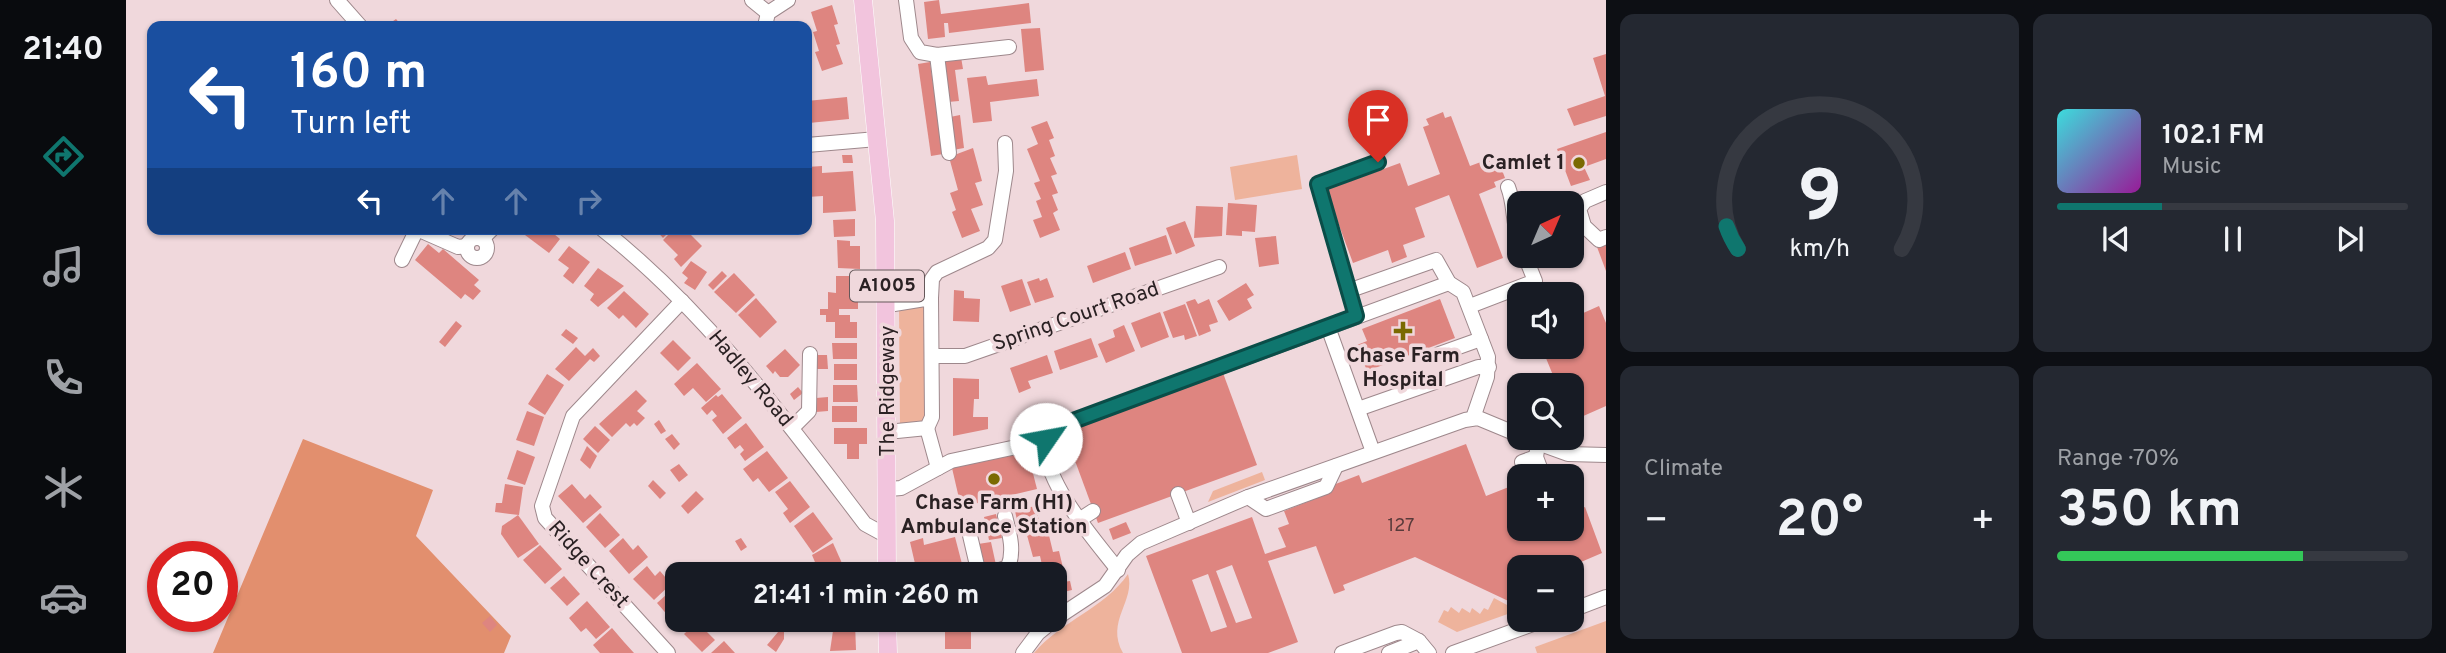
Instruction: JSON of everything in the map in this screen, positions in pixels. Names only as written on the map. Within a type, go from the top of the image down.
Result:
[{"type":"main road","name":"The Ridgeway","points":[[863,0],[885,221],[888,305],[887,562]]},
{"type":"main road","points":[[887,632],[888,653]]},
{"type":"street","points":[[337,0],[356,21]]},
{"type":"street","points":[[752,0],[767,20],[788,0]]},
{"type":"street","points":[[906,0],[914,44],[920,52],[937,55],[1010,47]]},
{"type":"street","points":[[937,55],[949,153]]},
{"type":"street","points":[[812,145],[877,139]]},
{"type":"street","points":[[938,468],[927,428],[932,417],[932,279],[937,272],[988,248],[995,240],[1005,182],[1005,143]]},
{"type":"street","points":[[1356,316],[1318,184],[1378,162]]},
{"type":"street","points":[[1508,187],[1510,191]]},
{"type":"street","points":[[1606,192],[1585,201],[1579,209],[1584,226],[1599,240],[1606,237]]},
{"type":"street","points":[[402,260],[414,235]]},
{"type":"street","points":[[431,235],[458,247],[467,246],[473,239],[484,235]]},
{"type":"street","name":"Hadley Road","points":[[609,235],[682,301],[754,379],[865,524],[887,536]]},
{"type":"street","points":[[1348,291],[1436,260],[1449,283]]},
{"type":"street","name":"Spring Court Road","points":[[932,356],[965,355],[1219,267]]},
{"type":"street","points":[[1470,306],[1535,281],[1530,268]]},
{"type":"street","points":[[1118,570],[1059,493],[1047,446],[1049,433],[1057,427],[1449,283],[1460,287],[1470,306],[1489,368],[1473,418]]},
{"type":"street","points":[[888,305],[931,299]]},
{"type":"street","name":"Ridge Crest","points":[[668,653],[545,518],[542,506],[573,416],[682,301]]},
{"type":"street","points":[[1328,327],[1373,452]]},
{"type":"street","points":[[1439,354],[1481,339]]},
{"type":"street","points":[[792,428],[809,411],[810,354]]},
{"type":"street","points":[[1357,409],[1478,368],[1489,368]]},
{"type":"street","points":[[1067,611],[1105,586],[1127,555],[1141,543],[1248,497],[1473,418],[1507,431]]},
{"type":"street","points":[[887,432],[927,428]]},
{"type":"street","points":[[889,489],[901,488],[951,461],[1021,446]]},
{"type":"street","points":[[1530,450],[1606,455]]},
{"type":"street","points":[[1178,494],[1189,523]]},
{"type":"street","points":[[1079,520],[1093,512]]},
{"type":"street","points":[[1005,516],[1010,562]]},
{"type":"street","points":[[968,527],[976,562]]},
{"type":"street","points":[[1584,605],[1606,597]]},
{"type":"street","points":[[1023,653],[1039,632]]},
{"type":"street","points":[[1342,653],[1402,632],[1419,641],[1429,653]]},
{"type":"street","points":[[1453,653],[1511,632]]},
{"type":"street","points":[[1389,653],[1419,641]]},
{"type":"shaded area","points":[[1297,155],[1302,189],[1235,200],[1230,167]]},
{"type":"shaded area","points":[[921,306],[925,308],[926,422],[900,427],[899,311]]},
{"type":"shaded area","points":[[303,439],[433,490],[416,536],[511,636],[504,653],[213,653],[222,632],[238,632],[238,594]]},
{"type":"shaded area","points":[[1262,472],[1265,480],[1208,502],[1213,491]]},
{"type":"shaded area","points":[[1128,574],[1128,593],[1117,631],[1123,653],[1034,653],[1057,632],[1067,632],[1067,625],[1118,586]]},
{"type":"shaded area","points":[[1494,598],[1507,605],[1507,614],[1457,632],[1438,622],[1444,610],[1448,612],[1451,607],[1459,613],[1462,608],[1470,613],[1472,608],[1480,614],[1484,608],[1488,610]]},
{"type":"shaded area","points":[[1606,621],[1606,653],[1537,653],[1535,647],[1576,632],[1584,632],[1584,629]]},
{"type":"building","points":[[939,0],[941,14],[1029,3],[1031,23],[949,33],[948,23],[944,23],[945,37],[928,39],[924,2]]},
{"type":"building","points":[[832,5],[840,44],[836,45],[843,64],[822,71],[815,52],[819,51],[813,32],[817,31],[811,12]]},
{"type":"building","points":[[1040,28],[1044,70],[1025,72],[1021,29]]},
{"type":"building","name":"Camlet 1","points":[[1606,54],[1606,116],[1574,126],[1567,109],[1605,96],[1593,58]]},
{"type":"building","points":[[961,57],[963,69],[955,70],[959,101],[948,102],[943,60]]},
{"type":"building","points":[[930,62],[943,154],[931,156],[918,64]]},
{"type":"building","points":[[986,76],[988,85],[1037,79],[1039,96],[990,102],[992,121],[973,123],[967,78]]},
{"type":"building","points":[[847,97],[849,119],[812,123],[812,100]]},
{"type":"building","points":[[1443,112],[1445,118],[1451,116],[1470,166],[1489,159],[1491,165],[1499,162],[1505,178],[1494,182],[1496,187],[1479,194],[1503,258],[1477,268],[1449,195],[1415,208],[1425,237],[1403,245],[1407,257],[1392,263],[1388,250],[1353,263],[1326,190],[1400,163],[1408,186],[1440,174],[1423,127],[1429,125],[1426,119]]},
{"type":"building","points":[[960,115],[964,148],[953,150],[950,117]]},
{"type":"building","points":[[1047,121],[1054,138],[1049,140],[1055,156],[1050,158],[1057,174],[1051,176],[1058,193],[1052,195],[1058,210],[1053,213],[1060,230],[1040,238],[1033,220],[1042,217],[1036,201],[1041,199],[1034,183],[1040,181],[1027,149],[1038,144],[1031,127]]},
{"type":"building","name":"Camlet 1","points":[[1606,132],[1606,159],[1584,167],[1590,180],[1571,186],[1557,149]]},
{"type":"building","points":[[973,148],[982,181],[975,183],[983,205],[971,209],[980,231],[962,238],[952,212],[956,210],[950,193],[958,190],[949,157]]},
{"type":"building","points":[[842,155],[852,155],[853,163],[843,163]]},
{"type":"building","points":[[822,166],[822,173],[853,171],[856,211],[823,213],[823,196],[812,197],[812,167]]},
{"type":"building","points":[[1228,203],[1257,205],[1255,232],[1242,231],[1242,236],[1226,235]]},
{"type":"building","points":[[1196,206],[1223,207],[1222,236],[1194,238]]},
{"type":"building","points":[[855,219],[855,236],[834,237],[833,220]]},
{"type":"building","points":[[1185,221],[1195,246],[1176,254],[1166,228]]},
{"type":"building","points":[[525,235],[555,235],[560,239],[549,253]]},
{"type":"building","points":[[668,235],[691,235],[702,246],[681,267],[674,259],[678,255],[663,240]]},
{"type":"building","points":[[1166,235],[1172,254],[1135,266],[1129,248]]},
{"type":"building","points":[[1276,236],[1279,264],[1259,267],[1255,238]]},
{"type":"building","points":[[837,240],[850,241],[850,246],[860,246],[860,269],[838,268]]},
{"type":"building","points":[[428,244],[439,253],[443,249],[479,280],[474,285],[481,291],[473,300],[465,294],[461,299],[415,260]]},
{"type":"building","points":[[1606,244],[1606,271],[1597,247]]},
{"type":"building","points":[[569,246],[590,262],[573,284],[563,276],[569,268],[558,260]]},
{"type":"building","points":[[1125,252],[1131,269],[1093,283],[1087,266]]},
{"type":"building","points":[[691,261],[707,272],[695,290],[684,283],[688,278],[682,273]]},
{"type":"building","points":[[598,268],[624,286],[598,307],[590,300],[594,294],[584,286]]},
{"type":"building","points":[[722,271],[727,276],[713,290],[708,285]]},
{"type":"building","points":[[734,273],[755,295],[736,313],[714,292]]},
{"type":"building","points":[[836,276],[858,276],[858,309],[839,309],[839,315],[850,315],[850,322],[857,322],[857,338],[835,338],[835,322],[826,322],[826,315],[820,315],[820,309],[828,309],[828,292],[836,293]]},
{"type":"building","points":[[1039,278],[1040,281],[1047,278],[1054,297],[1035,303],[1027,282]]},
{"type":"building","points":[[1022,279],[1031,305],[1010,312],[1001,286]]},
{"type":"building","points":[[1246,283],[1254,295],[1247,299],[1252,308],[1229,321],[1217,301]]},
{"type":"building","points":[[954,290],[964,291],[964,298],[980,299],[979,322],[953,321]]},
{"type":"building","points":[[624,291],[649,314],[636,328],[623,315],[619,319],[607,308]]},
{"type":"building","points":[[756,298],[777,322],[760,338],[738,315]]},
{"type":"building","points":[[1195,299],[1198,304],[1209,299],[1218,322],[1209,325],[1211,331],[1199,336],[1186,302]]},
{"type":"building","points":[[1440,299],[1455,338],[1367,371],[1357,345],[1367,341],[1362,329]]},
{"type":"building","points":[[1185,304],[1197,336],[1185,340],[1184,335],[1173,338],[1163,312]]},
{"type":"building","points":[[1599,306],[1606,323],[1606,406],[1584,416],[1584,373],[1552,373],[1546,359],[1584,359],[1584,313]]},
{"type":"building","points":[[1160,312],[1169,337],[1141,348],[1131,323]]},
{"type":"building","points":[[456,321],[462,326],[445,347],[439,342]]},
{"type":"building","points":[[1124,325],[1135,351],[1106,363],[1098,344],[1115,337],[1113,330]]},
{"type":"building","points":[[566,329],[578,338],[573,344],[561,335]]},
{"type":"building","points":[[1091,338],[1098,357],[1060,370],[1054,351]]},
{"type":"building","points":[[673,340],[691,358],[678,371],[660,353]]},
{"type":"building","points":[[832,343],[857,343],[857,359],[833,359]]},
{"type":"building","points":[[576,347],[585,356],[593,348],[600,356],[594,362],[590,359],[569,381],[555,369]]},
{"type":"building","points":[[785,349],[800,365],[788,377],[780,377],[766,366]]},
{"type":"building","points":[[816,355],[827,355],[828,369],[816,369]]},
{"type":"building","points":[[1047,355],[1053,373],[1028,381],[1031,388],[1019,393],[1010,368]]},
{"type":"building","points":[[697,363],[721,389],[706,402],[693,388],[684,396],[674,384]]},
{"type":"building","points":[[834,364],[857,364],[857,380],[834,380]]},
{"type":"building","points":[[1223,373],[1257,465],[1098,523],[1064,431]]},
{"type":"building","points":[[547,374],[564,385],[545,415],[528,404]]},
{"type":"building","points":[[953,378],[979,379],[979,399],[974,399],[973,417],[988,417],[988,429],[953,436]]},
{"type":"building","points":[[833,385],[857,385],[858,402],[833,402]]},
{"type":"building","points":[[798,387],[803,393],[794,400],[790,394]]},
{"type":"building","points":[[636,390],[647,401],[637,411],[645,418],[637,426],[634,423],[630,427],[626,423],[612,437],[599,424]]},
{"type":"building","points":[[722,394],[742,418],[723,434],[712,420],[717,416],[712,410],[707,415],[701,408],[716,395],[718,397]]},
{"type":"building","points":[[828,397],[828,411],[816,412],[816,398]]},
{"type":"building","points":[[832,406],[857,406],[857,422],[832,422]]},
{"type":"building","points":[[527,411],[544,417],[534,446],[516,440]]},
{"type":"building","points":[[659,420],[666,431],[661,434],[654,424]]},
{"type":"building","points":[[746,423],[764,447],[745,461],[740,454],[744,450],[740,445],[735,449],[727,438]]},
{"type":"building","points":[[595,426],[610,440],[598,453],[583,439]]},
{"type":"building","points":[[834,428],[867,428],[867,444],[859,444],[859,459],[847,459],[847,444],[834,444]]},
{"type":"building","points":[[672,434],[680,444],[674,450],[665,439]]},
{"type":"building","points":[[1466,444],[1486,496],[1507,488],[1507,541],[1584,541],[1585,507],[1602,553],[1584,561],[1584,555],[1507,555],[1507,600],[1415,557],[1343,585],[1345,590],[1334,594],[1316,546],[1268,561],[1298,642],[1268,653],[1182,653],[1146,556],[1252,517],[1265,554],[1286,547],[1278,528],[1289,524],[1284,511],[1317,498],[1315,494],[1359,475],[1362,483]],"holes":[[[1232,565],[1252,618],[1236,623],[1216,571]],[[1208,574],[1227,627],[1211,632],[1192,580]]]},
{"type":"building","points":[[587,446],[597,456],[590,469],[580,460]]},
{"type":"building","points":[[517,450],[535,457],[525,485],[507,479]]},
{"type":"building","name":"Chase Farm (H1) Ambulance Station","points":[[1027,450],[1037,489],[961,507],[952,468]]},
{"type":"building","points":[[767,451],[788,478],[769,492],[758,478],[753,482],[743,469]]},
{"type":"building","points":[[679,464],[688,475],[679,482],[670,470]]},
{"type":"building","points":[[653,480],[666,493],[660,499],[648,486]]},
{"type":"building","points":[[790,481],[810,507],[790,523],[783,513],[788,509],[775,492]]},
{"type":"building","points":[[505,484],[523,487],[519,515],[495,512],[496,503],[502,503]]},
{"type":"building","points":[[572,484],[585,499],[590,494],[602,507],[583,523],[558,496]]},
{"type":"building","points":[[696,491],[704,499],[688,514],[681,506]]},
{"type":"building","points":[[1035,506],[1040,524],[1046,523],[1053,552],[1059,551],[1062,562],[1041,562],[1040,556],[1033,557],[1025,528],[1019,529],[1015,511]]},
{"type":"building","points":[[813,512],[833,539],[813,553],[794,526]]},
{"type":"building","points":[[600,513],[620,535],[605,548],[586,527]]},
{"type":"building","points":[[996,514],[1002,538],[989,540],[984,517]]},
{"type":"building","points":[[518,515],[539,544],[518,558],[501,534],[502,526]]},
{"type":"building","points":[[1126,522],[1131,533],[1113,540],[1109,529]]},
{"type":"building","points":[[955,537],[961,562],[915,562],[910,542],[923,538],[924,545]]},
{"type":"building","points":[[623,538],[633,550],[638,545],[648,557],[629,574],[609,551]]},
{"type":"building","points":[[741,538],[747,547],[741,551],[735,541]]},
{"type":"building","points":[[991,542],[995,562],[981,562],[978,544]]},
{"type":"building","points":[[833,543],[841,562],[815,562],[812,555]]},
{"type":"building","points":[[540,545],[562,569],[545,584],[523,560]]},
{"type":"building","points":[[647,566],[655,576],[660,571],[665,577],[665,590],[654,600],[633,579]]},
{"type":"building","points":[[564,576],[580,594],[567,606],[550,588]]},
{"type":"building","points":[[1067,581],[1070,581],[1072,590],[1067,591]]},
{"type":"building","points":[[665,596],[665,612],[657,603]]},
{"type":"building","points":[[587,601],[610,627],[596,639],[586,628],[581,632],[569,618]]},
{"type":"building","points":[[490,616],[497,625],[490,632],[482,623]]},
{"type":"building","points":[[612,628],[634,653],[600,653],[593,645]]},
{"type":"building","points":[[707,632],[715,640],[702,652],[684,634]]},
{"type":"building","points":[[778,632],[784,632],[784,639],[776,652],[767,645]]},
{"type":"building","points":[[833,632],[855,632],[856,650],[830,651]]},
{"type":"building","points":[[945,632],[971,632],[971,649],[945,649]]},
{"type":"building","points":[[724,641],[735,653],[711,653]]},
{"type":"place","name":"Camlet 1","points":[[1579,163]]},
{"type":"place","name":"Chase Farm Hospital","points":[[1403,331]]},
{"type":"place","name":"Chase Farm (H1) Ambulance Station","points":[[994,479]]},
{"type":"route","points":[[1046,439],[1057,427],[1356,316],[1318,184],[1378,162]]}]
